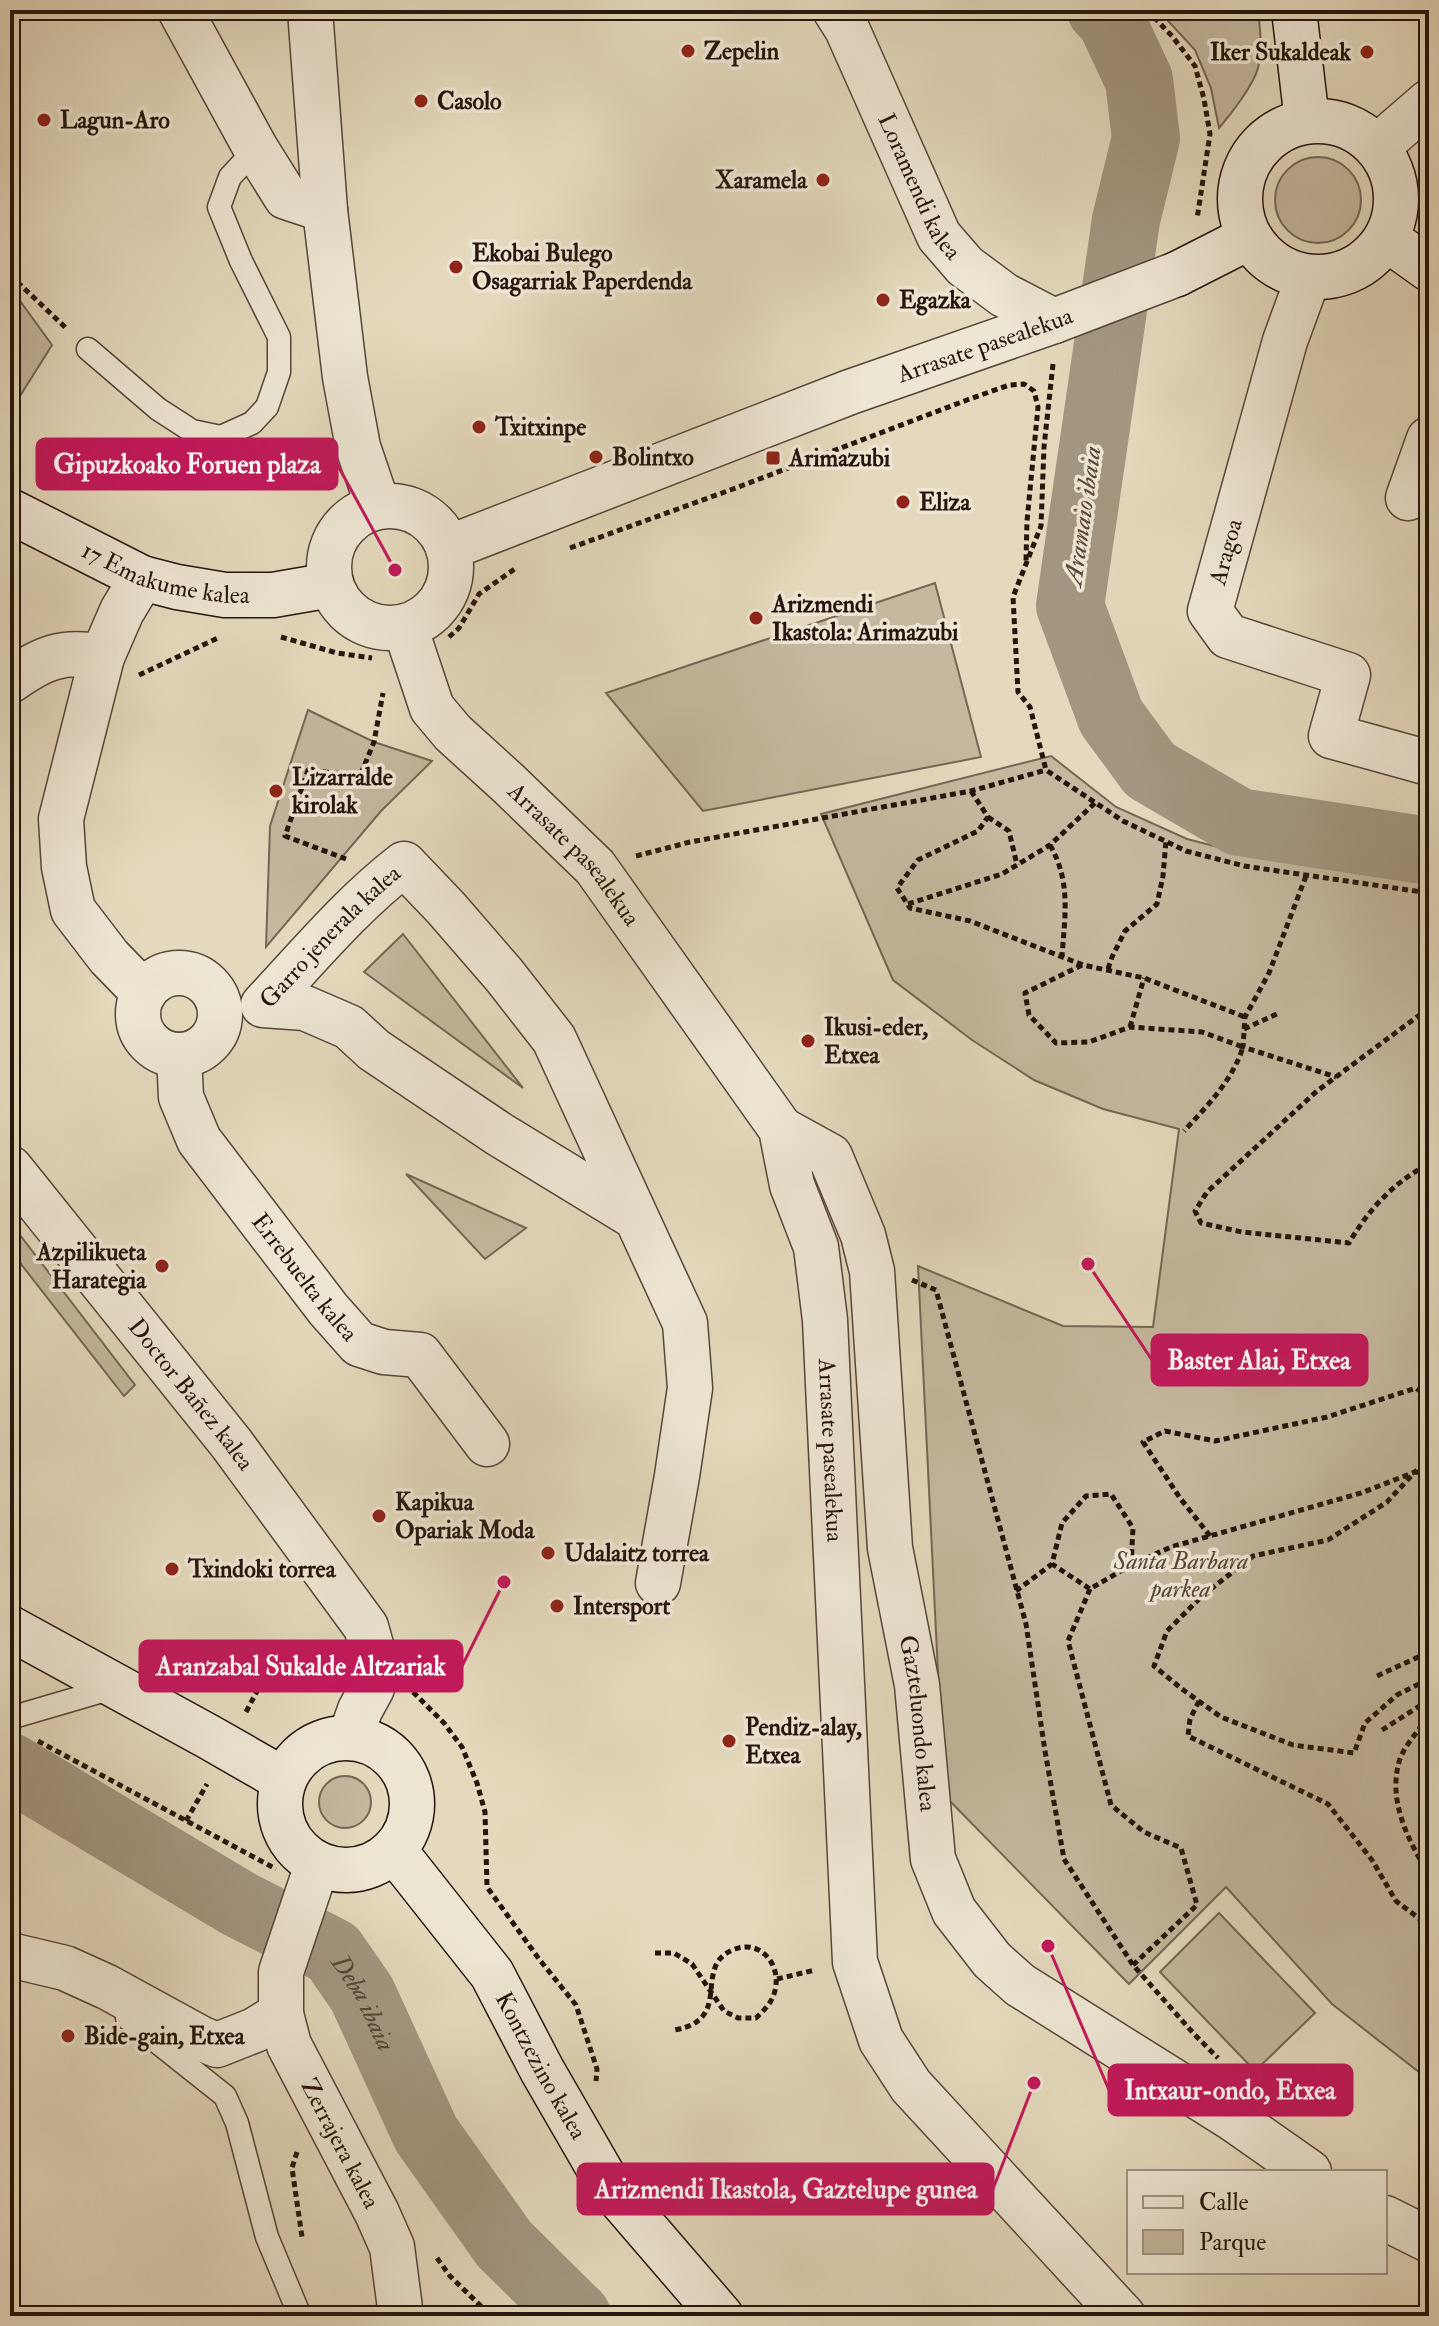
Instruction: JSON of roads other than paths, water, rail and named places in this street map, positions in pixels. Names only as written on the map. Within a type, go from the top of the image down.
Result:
[{"type":"street","points":[[180,10],[256,149],[286,197],[325,210]]},
{"type":"street","points":[[310,10],[325,210],[345,377],[358,447],[378,506]]},
{"type":"street","name":"Loramendi kalea","points":[[835,10],[847,29],[939,236],[965,266],[994,288],[1061,318]]},
{"type":"street","points":[[1294,10],[1307,121]]},
{"type":"street","points":[[1377,147],[1429,102]]},
{"type":"street","points":[[1307,121],[1342,125],[1377,147],[1394,181],[1395,209],[1387,239],[1355,269],[1327,277],[1308,278],[1271,263],[1248,238],[1241,215],[1243,173],[1251,158],[1270,137],[1307,121]]},
{"type":"street","name":"Arrasate pasealekua","points":[[448,548],[850,392],[1177,274],[1248,238]]},
{"type":"street","points":[[1387,239],[1429,269]]},
{"type":"street","name":"Aragoa","points":[[1308,278],[1285,341],[1210,611],[1228,636],[1348,675],[1331,736],[1429,763]]},
{"type":"street","points":[[1408,498],[1429,439]]},
{"type":"street","points":[[396,505],[413,509],[435,525],[448,548],[452,568],[447,587],[438,605],[423,619],[409,641],[352,615],[331,585],[331,551],[337,535],[362,512],[378,506],[396,505]]},
{"type":"street","name":"17 Emakume kalea","points":[[10,511],[142,578],[177,587],[225,595],[273,595],[331,585]]},
{"type":"street","points":[[142,578],[122,611],[98,674],[61,819],[64,867],[73,910],[109,957],[144,993]]},
{"type":"street","name":"Arrasate pasealekua","points":[[409,641],[432,708],[453,733],[595,867],[781,1129],[792,1185],[816,1247],[825,1320],[855,1962],[881,2040],[911,2086],[1123,2316]]},
{"type":"street","points":[[10,681],[37,663],[60,655],[79,653],[98,674]]},
{"type":"street","name":"Garro jenerala kalea","points":[[263,1005],[312,949],[370,891],[404,864],[504,975],[554,1039],[685,1323],[690,1388],[658,1583]]},
{"type":"street","points":[[191,974],[213,990],[220,1003],[221,1017],[218,1029],[203,1048],[179,1055],[165,1053],[143,1035],[139,1007],[144,993],[164,975],[191,974]]},
{"type":"street","points":[[221,1017],[263,1005]]},
{"type":"street","name":"Garro jenerala kalea","points":[[263,1005],[305,1008],[349,1027],[374,1050],[499,1134],[635,1217]]},
{"type":"street","name":"Errebuelta kalea","points":[[179,1055],[181,1097],[199,1140],[328,1309],[359,1344],[384,1352],[420,1355],[487,1444]]},
{"type":"street","name":"Gazteluondo kalea","points":[[781,1129],[830,1156],[863,1235],[872,1271],[890,1548],[917,1685],[933,1859],[954,1911],[992,1960],[1020,1985],[1232,2118],[1306,2170]]},
{"type":"street","name":"Doctor Bañez kalea","points":[[10,1168],[231,1443],[366,1627],[373,1652],[372,1688],[350,1738]]},
{"type":"street","points":[[10,1628],[284,1780]]},
{"type":"street","points":[[10,1955],[65,1968],[217,2045],[255,2030],[281,1993],[313,1874],[283,1827],[279,1804],[284,1780],[298,1757],[314,1746],[331,1739],[350,1738],[372,1743],[382,1748],[399,1765],[410,1785],[412,1808],[401,1841],[378,1862],[361,1869],[313,1874]]},
{"type":"street","name":"Kontzezino kalea","points":[[394,1850],[492,1974],[542,2070],[609,2186],[721,2316]]},
{"type":"street","name":"Zerrajera kalea","points":[[281,1993],[289,2045],[392,2247],[401,2316]]},
{"type":"street","points":[[1387,2219],[1429,2240]]},
{"type":"lane","points":[[88,349],[158,409],[192,431],[221,437],[252,423],[267,407],[279,372],[279,337],[241,261],[219,207],[230,177],[256,149]]},
{"type":"lane","points":[[10,1718],[118,1686]]},
{"type":"lane","points":[[65,1968],[225,2096],[237,2123],[267,2237],[300,2316]]},
{"type":"waterway","name":"Aramaio ibaia","points":[[1101,10],[1111,20],[1139,80],[1146,138],[1126,220],[1070,606],[1111,717],[1150,770],[1239,822],[1429,851]]},
{"type":"waterway","name":"Deba ibaia","points":[[10,1767],[239,1904],[333,1952],[362,1994],[426,2134],[504,2244],[577,2316]]},
{"type":"place","name":"Zepelin","points":[[688,51]]},
{"type":"place","name":"Iker Sukaldeak","points":[[1367,52]]},
{"type":"place","name":"Casolo","points":[[421,101]]},
{"type":"place","name":"Lagun-Aro","points":[[44,120]]},
{"type":"place","name":"Xaramela","points":[[823,180]]},
{"type":"place","name":"Ekobai Bulego Osagarriak Paperdenda","points":[[456,267]]},
{"type":"place","name":"Egazka","points":[[883,300]]},
{"type":"place","name":"Txitxinpe","points":[[479,427]]},
{"type":"place","name":"Bolintxo","points":[[596,457]]},
{"type":"place","name":"Arimazubi","points":[[773,458]]},
{"type":"place","name":"Eliza","points":[[903,502]]},
{"type":"place","name":"Gipuzkoako Foruen plaza","points":[[395,570]]},
{"type":"place","name":"Arizmendi Ikastola: Arimazubi","points":[[756,618]]},
{"type":"place","name":"Lizarralde kirolak","points":[[276,791]]},
{"type":"place","name":"Ikusi-eder, Etxea","points":[[808,1041]]},
{"type":"place","name":"Baster Alai, Etxea","points":[[1088,1264]]},
{"type":"place","name":"Azpilikueta Harategia","points":[[162,1266]]},
{"type":"place","name":"Kapikua Opariak Moda","points":[[379,1516]]},
{"type":"place","name":"Udalaitz torrea","points":[[548,1553]]},
{"type":"place","name":"Txindoki torrea","points":[[172,1569]]},
{"type":"place","name":"Aranzabal Sukalde Altzariak","points":[[504,1582]]},
{"type":"place","name":"Intersport","points":[[557,1606]]},
{"type":"place","name":"Pendiz-alay, Etxea","points":[[729,1741]]},
{"type":"place","name":"Intxaur-ondo, Etxea","points":[[1048,1946]]},
{"type":"place","name":"Bide-gain, Etxea","points":[[68,2036]]},
{"type":"place","name":"Arizmendi Ikastola, Gaztelupe gunea","points":[[1034,2083]]},
{"type":"park label","name":"Santa Barbara parkea","points":[[1181,1575]]}]
